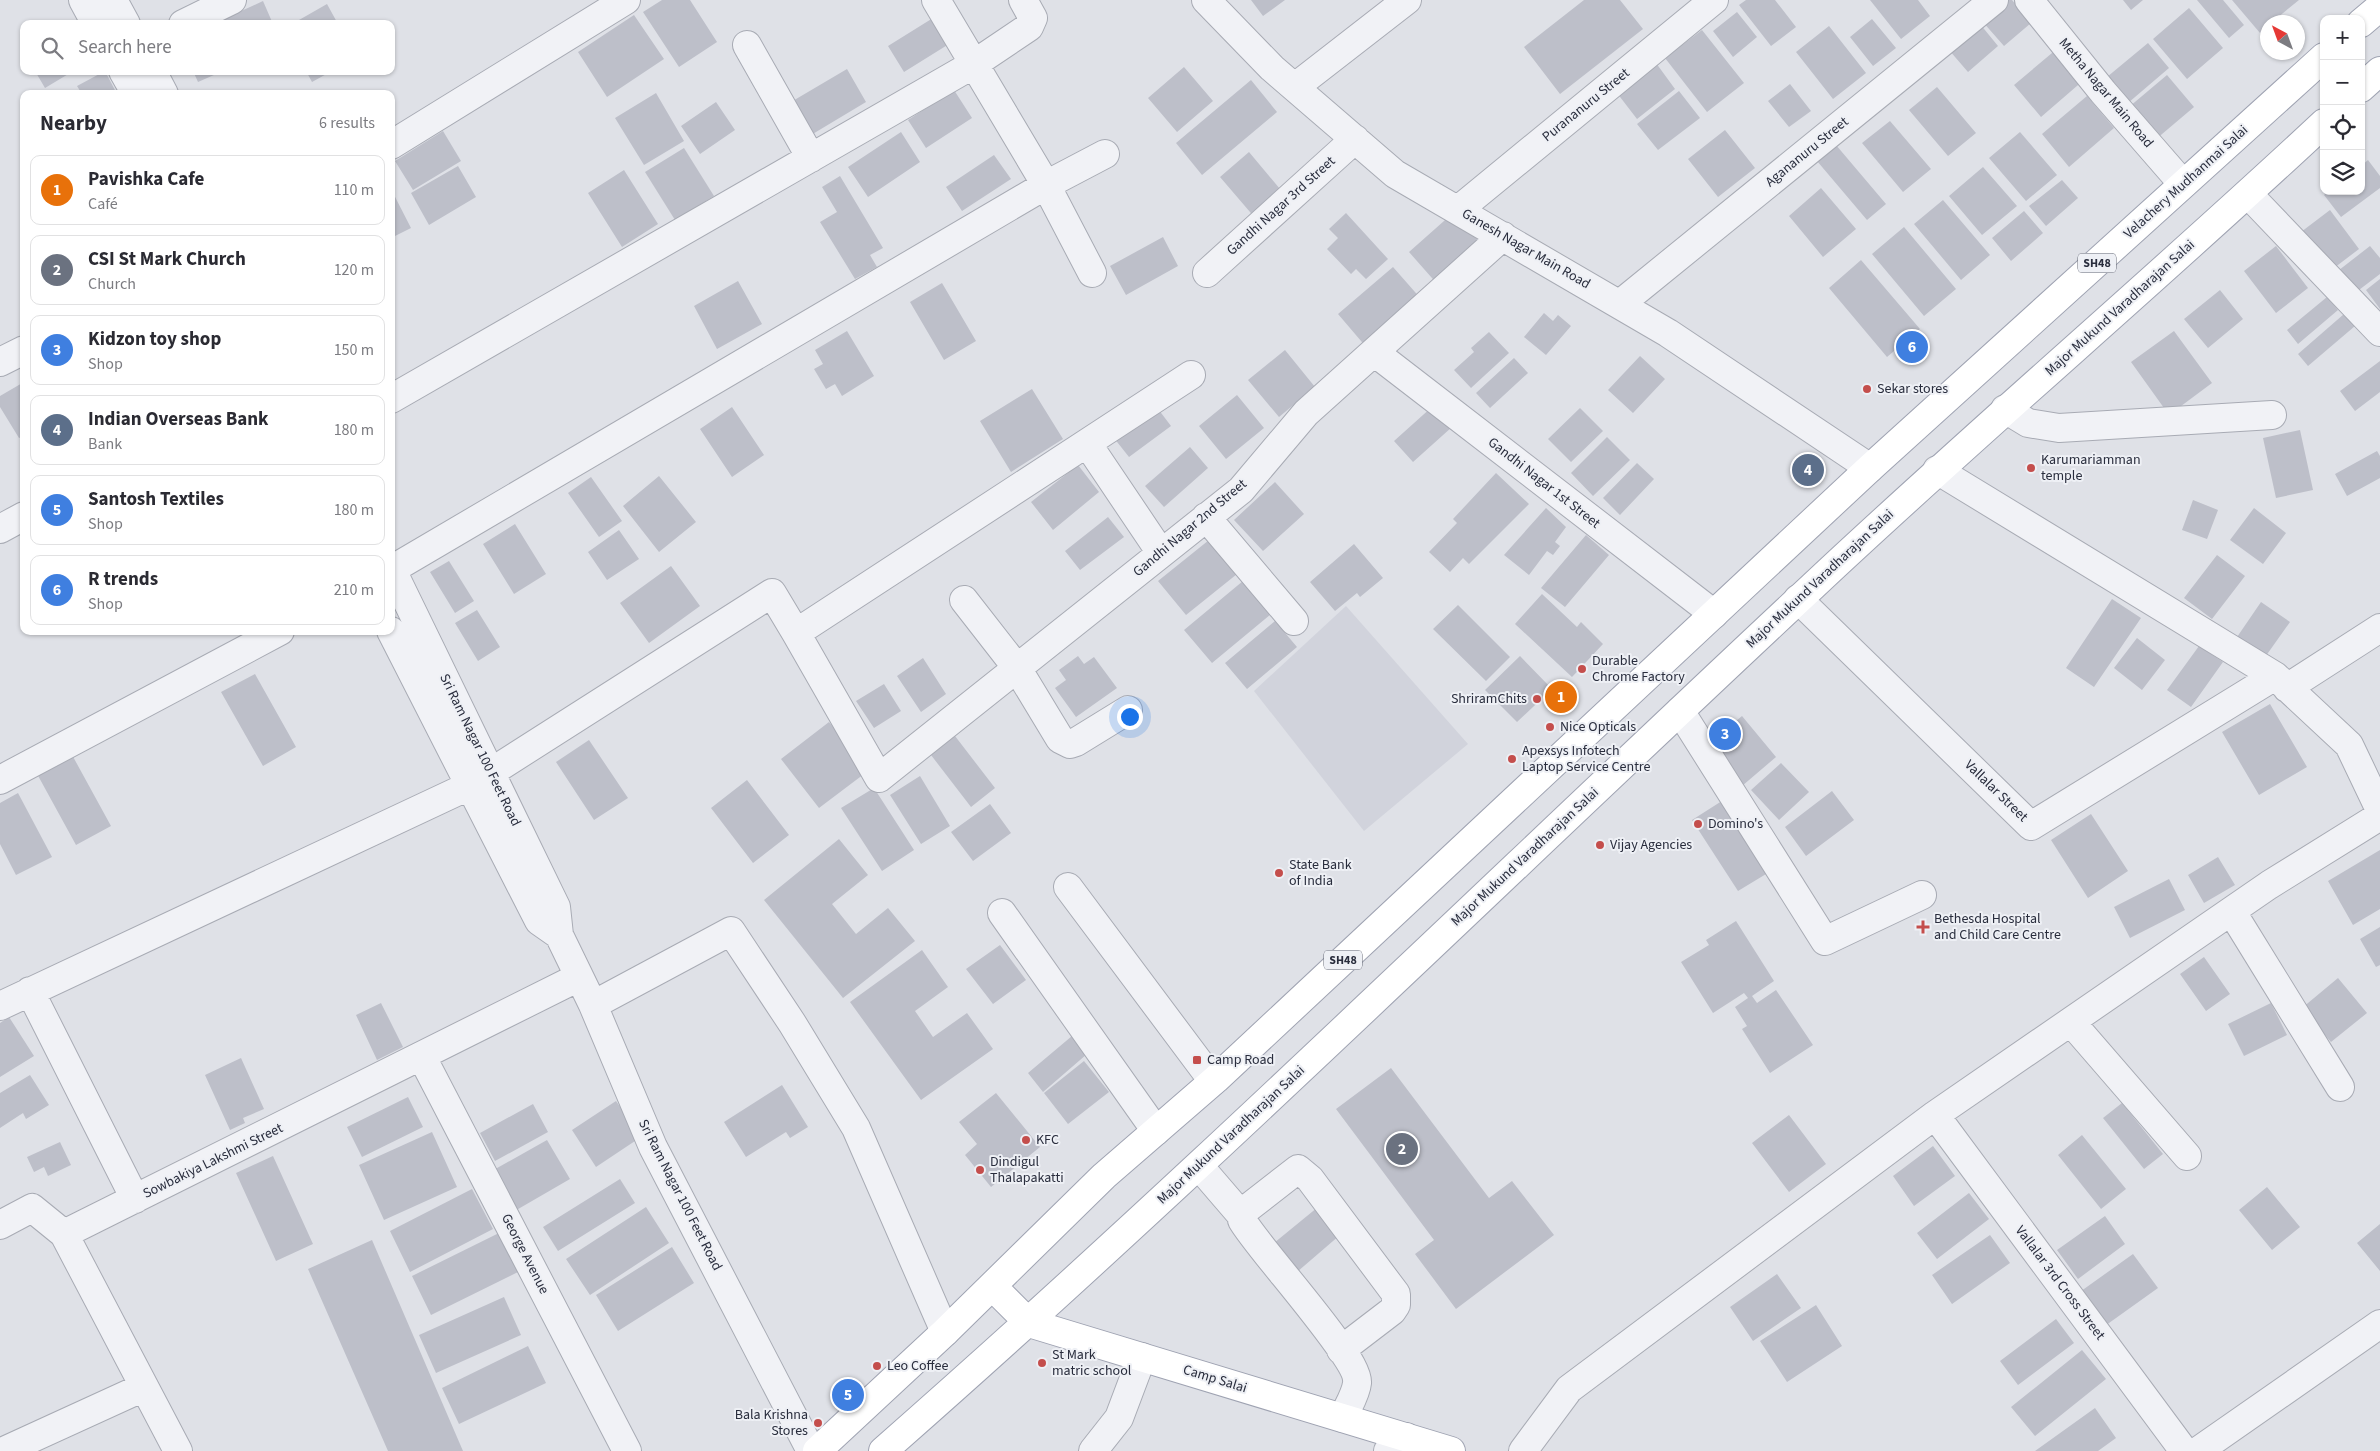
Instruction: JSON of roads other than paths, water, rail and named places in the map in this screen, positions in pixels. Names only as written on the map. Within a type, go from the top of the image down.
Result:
[{"type":"main road","points":[[2365,20],[2380,6]]},
{"type":"main road","name":"Velachery Mudhanmai Salai","points":[[1870,468],[2321,60]]},
{"type":"main road","points":[[2365,84],[2380,71]]},
{"type":"main road","name":"Major Mukund Varadharajan Salai","points":[[883,1451],[1029,1323],[1199,1166],[1680,710],[1937,470],[2320,128]]},
{"type":"main road","name":"SH48","points":[[817,1451],[945,1332],[1104,1176],[1213,1082],[1870,468]]},
{"type":"main road","name":"Camp Salai","points":[[992,1286],[1029,1323],[1343,1418],[1397,1444],[1451,1451]]},
{"type":"street","points":[[83,0],[94,20]]},
{"type":"street","points":[[113,0],[124,20]]},
{"type":"street","points":[[191,20],[232,0]]},
{"type":"street","points":[[395,143],[626,0]]},
{"type":"street","points":[[936,0],[1046,185],[1092,272]]},
{"type":"street","points":[[395,397],[974,64],[1028,27],[1032,18],[1023,0]]},
{"type":"street","name":"Ganesh Nagar Main Road","points":[[1206,0],[1272,68],[1395,174],[1668,333],[1870,468]]},
{"type":"street","points":[[1295,87],[1407,0]]},
{"type":"street","name":"Purananuru Street","points":[[1458,210],[1714,0]]},
{"type":"street","name":"Agananuru Street","points":[[1620,304],[1994,0]]},
{"type":"street","name":"Metha Nagar Main Road","points":[[2029,0],[2103,92],[2183,184]]},
{"type":"street","points":[[746,45],[811,158]]},
{"type":"street","points":[[125,75],[134,90]]},
{"type":"street","points":[[154,75],[162,90]]},
{"type":"street","name":"Gandhi Nagar 3rd Street","points":[[1207,273],[1355,139]]},
{"type":"street","points":[[395,567],[1046,185],[1105,154]]},
{"type":"street","points":[[2248,194],[2380,332]]},
{"type":"street","name":"Gandhi Nagar 2nd Street","points":[[796,632],[879,778],[1241,490],[1306,414],[1503,236]]},
{"type":"street","points":[[0,362],[20,352]]},
{"type":"street","name":"Gandhi Nagar 1st Street","points":[[1374,352],[1714,614]]},
{"type":"street","points":[[0,1006],[481,779],[772,593],[796,632],[1191,375]]},
{"type":"street","points":[[2006,409],[2028,424],[2059,428],[2272,415]]},
{"type":"street","points":[[1086,442],[1161,553]]},
{"type":"street","points":[[1937,470],[2281,682],[2349,745],[2380,810]]},
{"type":"street","points":[[1206,517],[1294,620]]},
{"type":"street","points":[[0,529],[20,518]]},
{"type":"street","name":"Sri Ram Nagar 100 Feet Road","points":[[395,576],[539,922],[559,934],[653,1146],[811,1451]]},
{"type":"street","name":"Vallalar Street","points":[[1798,599],[2031,826],[2281,682]]},
{"type":"street","points":[[964,600],[1017,668],[1060,739],[1070,744],[1128,710]]},
{"type":"street","points":[[2281,682],[2380,628]]},
{"type":"street","points":[[0,780],[272,635]]},
{"type":"street","name":"Sri Ram Nagar 100 Feet Road","points":[[393,635],[481,779]]},
{"type":"street","points":[[1680,710],[1825,941],[1922,895]]},
{"type":"street","points":[[1523,1451],[1569,1389],[1935,1115],[2269,885],[2380,816]]},
{"type":"street","points":[[1068,887],[1213,1082]]},
{"type":"street","points":[[2232,912],[2340,1087]]},
{"type":"street","points":[[1002,913],[1156,1130]]},
{"type":"street","points":[[592,1005],[731,931],[792,1023],[856,1128],[945,1332]]},
{"type":"street","name":"Sowbakiya Lakshmi Street","points":[[64,1234],[579,977]]},
{"type":"street","points":[[30,991],[136,1199]]},
{"type":"street","points":[[2071,1022],[2187,1156]]},
{"type":"street","name":"George Avenue","points":[[422,1057],[627,1451]]},
{"type":"street","name":"Vallalar 3rd Cross Street","points":[[1935,1115],[2184,1451]]},
{"type":"street","points":[[1199,1166],[1242,1216],[1244,1224],[1341,1350],[1356,1373],[1357,1383],[1343,1418]]},
{"type":"street","points":[[1242,1216],[1244,1211],[1298,1168],[1310,1179],[1396,1294],[1396,1305],[1392,1311],[1341,1350]]},
{"type":"street","points":[[0,1225],[32,1208],[64,1234],[178,1451]]},
{"type":"street","points":[[2198,1451],[2380,1324]]},
{"type":"street","points":[[1093,1451],[1119,1418],[1142,1357]]},
{"type":"street","points":[[4,1451],[144,1387]]},
{"type":"place","name":"R trends","points":[[1912,347]]},
{"type":"place","name":"Sekar stores","points":[[1867,389]]},
{"type":"place","name":"Karumariamman temple","points":[[2031,468]]},
{"type":"place","name":"Indian Overseas Bank","points":[[1808,470]]},
{"type":"place","name":"Durable Chrome Factory","points":[[1582,669]]},
{"type":"place","name":"Pavishka Cafe","points":[[1561,697]]},
{"type":"place","name":"ShriramChits","points":[[1537,699]]},
{"type":"place","name":"Nice Opticals","points":[[1550,727]]},
{"type":"place","name":"Kidzon toy shop","points":[[1725,734]]},
{"type":"place","name":"Apexsys Infotech Laptop Service Centre","points":[[1512,759]]},
{"type":"place","name":"Domino's","points":[[1698,824]]},
{"type":"place","name":"Vijay Agencies","points":[[1600,845]]},
{"type":"place","name":"State Bank of India","points":[[1279,873]]},
{"type":"place","name":"Bethesda Hospital and Child Care Centre","points":[[1923,927]]},
{"type":"place","name":"Camp Road","points":[[1197,1060]]},
{"type":"place","name":"KFC","points":[[1026,1140]]},
{"type":"place","name":"CSI St Mark Church","points":[[1402,1149]]},
{"type":"place","name":"Dindigul Thalapakatti","points":[[980,1170]]},
{"type":"place","name":"St Mark matric school","points":[[1042,1363]]},
{"type":"place","name":"Leo Coffee","points":[[877,1366]]},
{"type":"place","name":"Santosh Textiles","points":[[848,1395]]},
{"type":"place","name":"Bala Krishna Stores","points":[[818,1423]]}]
